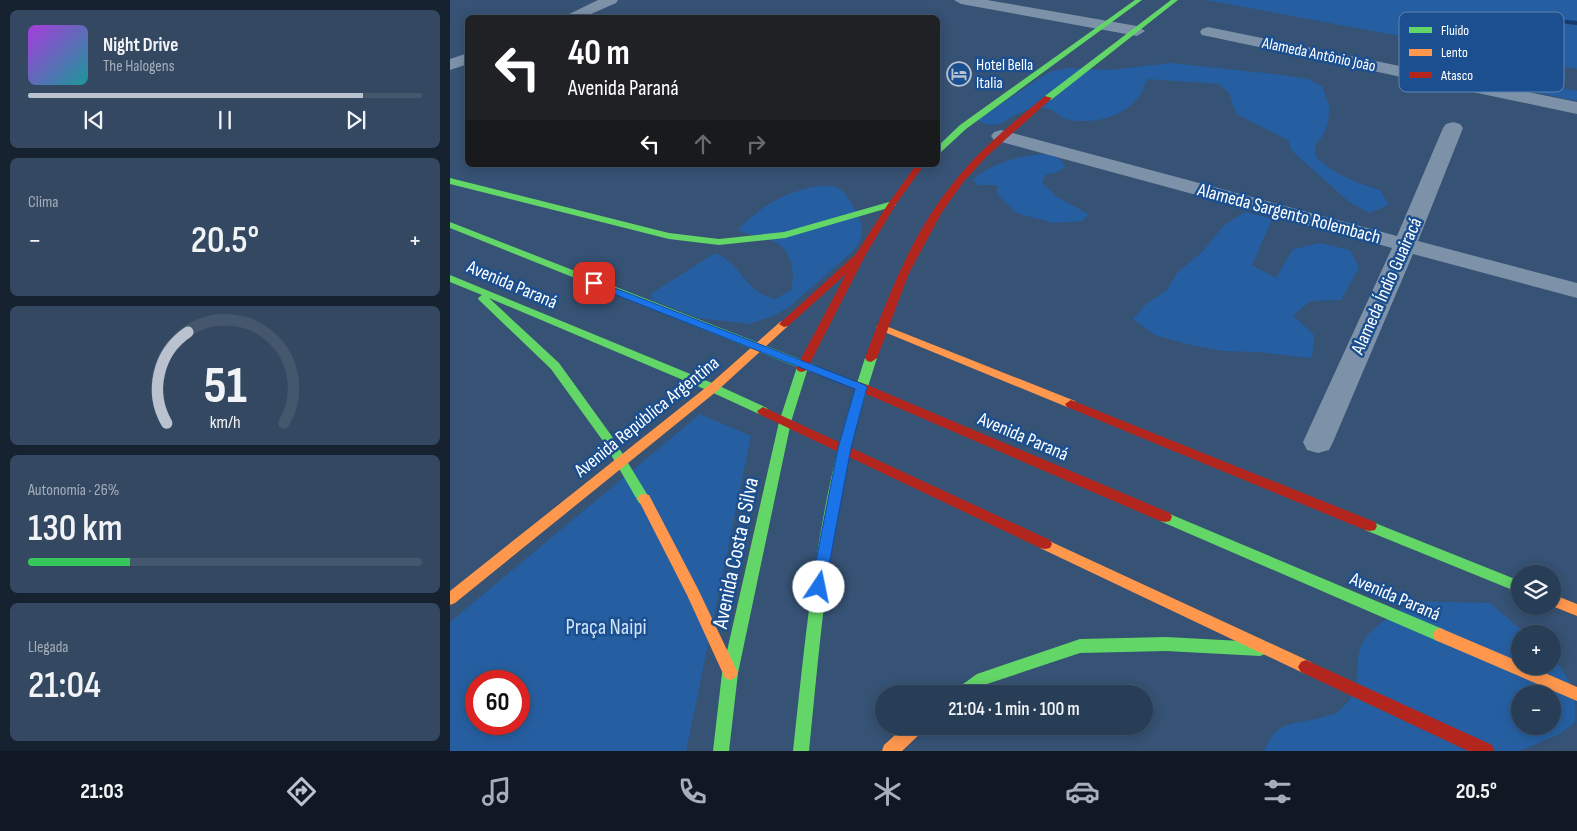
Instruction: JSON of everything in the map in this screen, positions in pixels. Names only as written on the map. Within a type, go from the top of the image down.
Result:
[{"type":"main road","points":[[940,148],[963,127],[1139,0]]},
{"type":"main road","points":[[801,751],[819,587],[844,448],[861,387],[890,300],[950,194],[1001,136],[1175,0]]},
{"type":"main road","name":"Avenida República Argentina","points":[[803,365],[860,256],[892,204],[919,167]]},
{"type":"main road","points":[[450,181],[549,204],[678,239],[720,242],[772,236],[822,226],[892,204]]},
{"type":"main road","name":"Avenida Paraná","points":[[450,225],[756,348],[861,387],[1577,694]]},
{"type":"main road","name":"Avenida República Argentina","points":[[450,599],[713,388],[860,256]]},
{"type":"main road","name":"Avenida Paraná","points":[[450,278],[713,388],[1486,751]]},
{"type":"main road","points":[[469,285],[554,364],[622,461],[684,573],[730,673]]},
{"type":"main road","points":[[881,327],[1511,583]]},
{"type":"main road","name":"Avenida Costa e Silva","points":[[721,751],[730,673],[785,422],[803,365]]},
{"type":"main road","points":[[1561,604],[1577,610]]},
{"type":"main road","points":[[974,685],[982,679],[1080,646],[1166,644],[1272,649]]},
{"type":"main road","points":[[890,751],[907,735]]},
{"type":"street","points":[[575,15],[611,0]]},
{"type":"street","points":[[961,0],[1137,31]]},
{"type":"street","name":"Alameda Antônio João","points":[[1208,32],[1399,71]]},
{"type":"street","points":[[450,65],[465,59]]},
{"type":"street","name":"Alameda Antônio João","points":[[1499,92],[1577,108]]},
{"type":"street","name":"Alameda Índio Guairacá","points":[[1318,442],[1405,245],[1454,128]]},
{"type":"street","name":"Alameda Sargento Rolembach","points":[[1001,136],[1577,291]]},
{"type":"green space","points":[[1206,0],[1577,0],[1577,69],[1564,67],[1564,12],[1399,12],[1399,36]]},
{"type":"green space","points":[[1170,63],[1283,75],[1308,79],[1323,87],[1329,107],[1329,117],[1324,132],[1316,143],[1315,156],[1322,163],[1345,177],[1380,190],[1389,205],[1369,213],[1348,201],[1292,151],[1288,140],[1236,114],[1229,93],[1219,84],[1148,79],[1139,97],[1130,106],[1114,115],[1095,120],[1075,121],[1066,119],[1048,108],[1038,108],[1020,112],[998,124],[985,124],[977,120],[1049,72],[1068,68],[1111,70]]},
{"type":"green space","points":[[1564,88],[1577,91],[1577,101],[1535,92],[1564,92]]},
{"type":"green space","points":[[1049,154],[1061,160],[1065,167],[1058,172],[1045,175],[1042,183],[1057,197],[1088,214],[1083,221],[1053,223],[1016,213],[997,194],[997,185],[978,185],[973,179],[990,168],[1009,160]]},
{"type":"green space","points":[[820,186],[836,187],[849,199],[861,222],[861,237],[852,252],[789,307],[773,316],[749,324],[699,318],[652,300],[652,293],[715,253],[731,264],[756,290],[765,295],[775,299],[791,290],[793,270],[789,256],[781,246],[775,242],[738,230],[775,200],[797,191]]},
{"type":"green space","points":[[1245,212],[1272,219],[1252,265],[1276,278],[1293,249],[1321,243],[1350,250],[1359,268],[1341,300],[1311,301],[1293,315],[1314,335],[1312,358],[1256,352],[1222,351],[1191,345],[1155,335],[1133,319],[1146,304],[1167,290],[1177,273],[1202,252],[1224,225]]},
{"type":"green space","name":"Praça Naipi","points":[[700,414],[751,436],[686,751],[450,751],[450,622]]},
{"type":"green space","points":[[1411,601],[1490,603],[1516,625],[1511,625],[1511,675],[1561,675],[1561,669],[1572,687],[1575,703],[1575,723],[1561,733],[1561,685],[1511,685],[1511,735],[1558,735],[1519,751],[1264,751],[1275,733],[1289,724],[1332,715],[1340,710],[1349,700],[1357,682],[1361,646],[1369,633]]},
{"type":"waterway","points":[[1564,22],[1577,23]]},
{"type":"traffic: fast","points":[[940,148],[963,127],[1139,0]]},
{"type":"traffic: fast","points":[[1048,98],[1175,0]]},
{"type":"traffic: fast","points":[[450,181],[669,236],[719,242],[785,235],[892,204]]},
{"type":"traffic: fast","points":[[450,225],[811,368]]},
{"type":"traffic: fast","points":[[450,278],[713,388],[763,411]]},
{"type":"traffic: fast","points":[[483,298],[555,366],[607,438],[644,499]]},
{"type":"traffic: fast","points":[[801,751],[824,552],[843,454],[871,358]]},
{"type":"traffic: fast","points":[[721,751],[730,673],[785,422],[802,368]]},
{"type":"traffic: fast","points":[[1165,517],[1440,635]]},
{"type":"traffic: fast","points":[[1370,526],[1511,583]]},
{"type":"traffic: fast","points":[[974,685],[982,679],[1080,646],[1166,644],[1260,649]]},
{"type":"traffic: slow","points":[[450,599],[713,388],[784,324]]},
{"type":"traffic: slow","points":[[881,327],[1071,404]]},
{"type":"traffic: slow","points":[[644,499],[693,593],[730,673]]},
{"type":"traffic: slow","points":[[1045,544],[1306,667]]},
{"type":"traffic: slow","points":[[1561,604],[1577,610]]},
{"type":"traffic: slow","points":[[1440,635],[1577,694]]},
{"type":"traffic: slow","points":[[890,751],[907,735]]},
{"type":"traffic: jam","points":[[871,358],[904,273],[937,212],[972,166],[1048,98]]},
{"type":"traffic: jam","points":[[802,368],[860,256],[892,204],[919,167]]},
{"type":"traffic: jam","points":[[784,324],[860,256]]},
{"type":"traffic: jam","points":[[811,368],[861,387],[1165,517]]},
{"type":"traffic: jam","points":[[1071,404],[1370,526]]},
{"type":"traffic: jam","points":[[763,411],[1045,544]]},
{"type":"traffic: jam","points":[[1306,667],[1486,751]]},
{"type":"place","name":"Hotel Bella Italia","points":[[959,74]]},
{"type":"route","points":[[594,283],[756,348],[861,387],[844,448],[819,587]]}]
